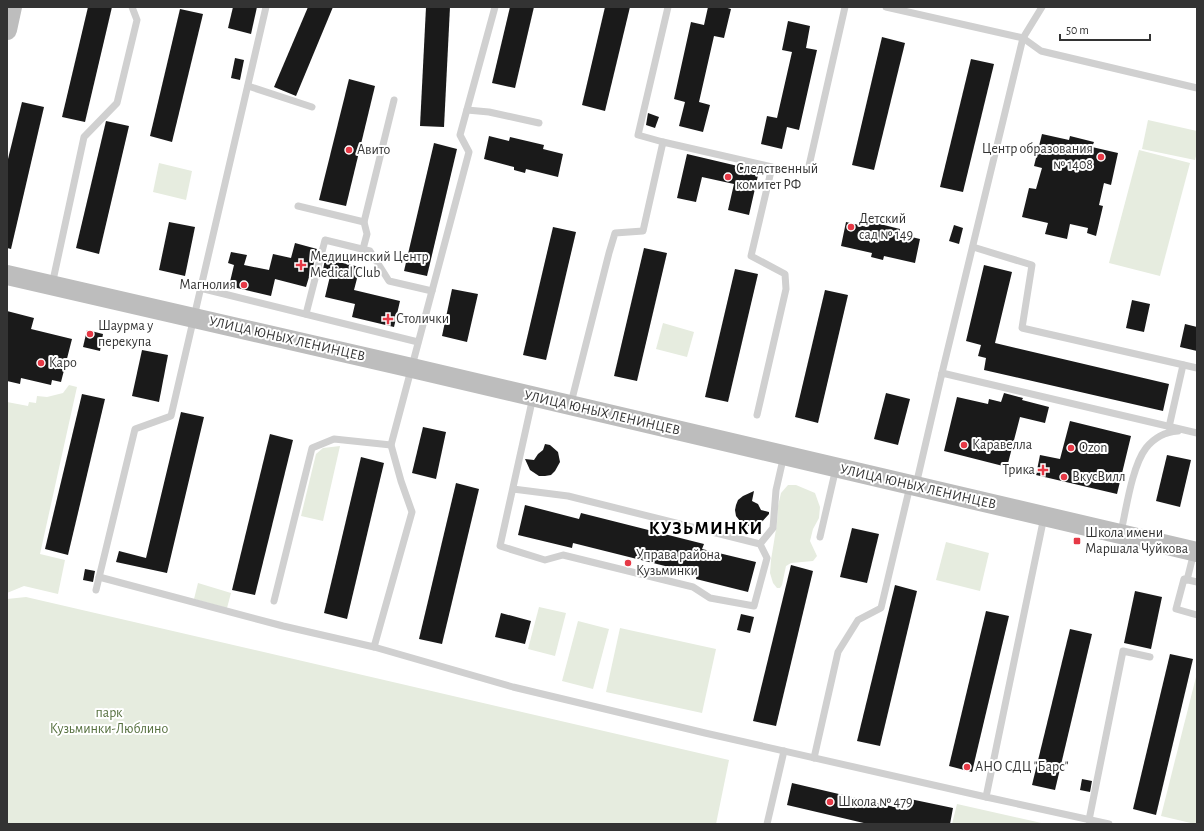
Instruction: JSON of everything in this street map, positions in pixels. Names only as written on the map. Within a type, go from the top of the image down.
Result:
[{"type":"main road","points":[[7,30],[12,7]]},
{"type":"main road","name":"УЛИЦА ЮНЫХ ЛЕНИНЦЕВ","points":[[7,275],[571,405],[1195,552]]},
{"type":"lane","points":[[52,285],[84,137],[117,103],[137,20],[132,7]]},
{"type":"lane","points":[[96,590],[135,429],[171,416],[266,7]]},
{"type":"lane","points":[[374,647],[412,512],[401,481],[391,445],[469,152],[460,135],[495,7]]},
{"type":"lane","points":[[668,7],[638,135],[772,167],[751,256],[785,274],[786,289],[757,415]]},
{"type":"lane","points":[[808,170],[846,7]]},
{"type":"lane","points":[[886,7],[920,11],[1023,38],[1041,51],[1197,88]]},
{"type":"lane","points":[[814,758],[838,652],[858,620],[881,608],[942,374],[1023,38],[1042,7]]},
{"type":"lane","points":[[248,86],[312,107]]},
{"type":"lane","points":[[363,249],[367,234],[364,222],[394,100]]},
{"type":"lane","points":[[467,110],[489,112],[539,123]]},
{"type":"lane","points":[[571,405],[615,233],[643,231],[663,142]]},
{"type":"lane","points":[[298,206],[364,222]]},
{"type":"lane","points":[[306,314],[325,240],[370,251],[389,281],[432,291]]},
{"type":"lane","points":[[972,248],[1032,265],[1022,328],[1197,368]]},
{"type":"lane","points":[[200,288],[418,342]]},
{"type":"lane","points":[[1169,427],[1183,365]]},
{"type":"lane","points":[[942,374],[1197,433]]},
{"type":"lane","points":[[513,489],[568,496],[760,544],[767,558],[754,606],[710,598],[693,587],[563,555],[545,560],[500,546],[533,397]]},
{"type":"lane","points":[[1120,534],[1135,471],[1145,449],[1158,436],[1183,430]]},
{"type":"lane","points":[[274,601],[312,448],[334,439],[391,445]]},
{"type":"lane","points":[[760,544],[773,528],[776,490],[784,455]]},
{"type":"lane","points":[[820,537],[836,468]]},
{"type":"lane","points":[[986,797],[1044,517]]},
{"type":"lane","points":[[1187,580],[1195,552]]},
{"type":"lane","points":[[99,577],[283,626],[374,647],[513,687],[814,758],[1109,824]]},
{"type":"lane","points":[[1197,582],[1184,579],[1176,609],[1197,615]]},
{"type":"lane","points":[[1089,820],[1123,651],[1150,657]]},
{"type":"lane","points":[[767,824],[784,751]]},
{"type":"green space","points":[[1148,120],[1197,131],[1197,152],[1195,160],[1142,149]]},
{"type":"green space","points":[[1139,150],[1190,163],[1160,276],[1109,263]]},
{"type":"green space","points":[[159,163],[192,171],[186,200],[153,192]]},
{"type":"green space","points":[[663,323],[694,332],[687,357],[656,349]]},
{"type":"green space","points":[[69,385],[77,387],[40,554],[65,560],[58,594],[24,586],[7,593],[7,402],[28,406],[29,402],[36,403],[37,396],[47,397],[63,393]]},
{"type":"green space","points":[[340,446],[323,521],[301,516],[316,454],[323,448]]},
{"type":"green space","points":[[788,485],[796,485],[815,493],[820,507],[819,518],[813,529],[810,541],[817,556],[813,561],[791,563],[786,566],[782,585],[780,588],[777,588],[773,583],[770,573],[771,560],[778,506],[781,493]]},
{"type":"green space","points":[[946,542],[989,553],[980,591],[936,580]]},
{"type":"green space","points":[[198,583],[231,593],[227,608],[194,599]]},
{"type":"green space","name":"парк Кузьминки-Люблино","points":[[26,597],[729,760],[716,824],[7,824],[7,599]]},
{"type":"green space","points":[[539,607],[566,613],[555,656],[528,649]]},
{"type":"green space","points":[[578,621],[609,629],[593,689],[562,681]]},
{"type":"green space","points":[[620,628],[716,649],[702,713],[606,692]]},
{"type":"green space","points":[[1197,673],[1197,824],[1195,824],[1161,816]]},
{"type":"green space","points":[[957,804],[1046,824],[952,824]]},
{"type":"building","points":[[88,7],[112,7],[85,122],[62,117]]},
{"type":"building","points":[[233,7],[257,7],[251,34],[228,28]]},
{"type":"building","points":[[308,7],[333,7],[296,96],[274,87]]},
{"type":"building","points":[[426,7],[450,7],[444,127],[420,126]]},
{"type":"building","points":[[510,7],[534,7],[515,88],[492,83]]},
{"type":"building","points":[[605,7],[630,7],[605,111],[582,105]]},
{"type":"building","points":[[708,7],[724,7],[731,9],[724,38],[714,36],[699,102],[710,105],[703,132],[679,126],[685,102],[674,99],[691,22],[704,25]]},
{"type":"building","points":[[180,9],[203,14],[172,142],[150,136]]},
{"type":"building","points":[[788,21],[810,26],[806,48],[817,50],[799,130],[787,127],[782,149],[761,144],[767,116],[777,118],[792,52],[782,50]]},
{"type":"building","points":[[882,37],[905,43],[874,170],[852,165]]},
{"type":"building","points":[[235,58],[244,60],[240,80],[231,78]]},
{"type":"building","points":[[971,59],[994,64],[963,192],[940,187]]},
{"type":"building","points":[[349,79],[375,86],[346,206],[319,200]]},
{"type":"building","points":[[22,102],[44,107],[11,249],[7,248],[7,163]]},
{"type":"building","points":[[648,113],[659,117],[655,128],[646,125]]},
{"type":"building","points":[[106,121],[129,126],[99,254],[76,248]]},
{"type":"building","points":[[1042,134],[1069,140],[1070,136],[1094,142],[1092,147],[1118,153],[1111,185],[1104,183],[1099,205],[1103,206],[1096,236],[1087,233],[1088,228],[1070,224],[1067,239],[1045,234],[1048,223],[1022,217],[1029,188],[1036,189],[1042,168],[1034,166]]},
{"type":"building","points":[[489,136],[509,141],[510,137],[544,145],[543,149],[563,154],[558,177],[526,169],[525,173],[514,170],[514,167],[484,159]]},
{"type":"building","points":[[434,143],[457,149],[427,276],[404,271]]},
{"type":"building","points":[[687,154],[759,171],[749,215],[728,210],[734,184],[702,177],[696,202],[677,198]]},
{"type":"building","points":[[868,221],[900,229],[899,234],[920,239],[915,263],[884,256],[883,260],[871,257],[872,253],[841,246],[846,222],[867,227]]},
{"type":"building","points":[[169,222],[195,227],[185,276],[159,270]]},
{"type":"building","points":[[954,225],[963,228],[959,244],[949,241]]},
{"type":"building","points":[[553,227],[576,232],[546,360],[523,355]]},
{"type":"building","points":[[295,243],[317,249],[306,287],[275,279],[271,296],[229,286],[234,265],[228,263],[231,252],[247,255],[244,265],[269,270],[273,254],[291,258]]},
{"type":"building","points":[[644,248],[667,253],[637,381],[614,376]]},
{"type":"building","points":[[325,259],[360,267],[354,290],[400,301],[394,327],[352,317],[355,304],[325,297],[331,272],[323,270]]},
{"type":"building","points":[[984,265],[1012,272],[995,343],[1169,384],[1163,411],[984,370],[986,358],[978,356],[981,345],[966,341]]},
{"type":"building","points":[[735,269],[758,274],[728,402],[705,397]]},
{"type":"building","points":[[452,289],[478,294],[467,342],[442,336]]},
{"type":"building","points":[[825,290],[848,295],[818,423],[795,417]]},
{"type":"building","points":[[1132,300],[1150,304],[1144,332],[1126,328]]},
{"type":"building","points":[[7,311],[34,318],[31,329],[72,339],[61,382],[52,380],[51,385],[21,378],[20,384],[7,381]]},
{"type":"building","points":[[1185,324],[1197,327],[1197,351],[1180,347]]},
{"type":"building","points":[[87,330],[103,334],[100,351],[83,347]]},
{"type":"building","points":[[142,350],[168,355],[159,402],[132,396]]},
{"type":"building","points":[[886,393],[910,399],[898,445],[874,439]]},
{"type":"building","points":[[1004,393],[1023,398],[1022,400],[1049,407],[1045,423],[1020,417],[1007,467],[944,451],[957,397],[988,404],[989,399],[1001,402]]},
{"type":"building","points":[[82,394],[105,399],[68,555],[45,549]]},
{"type":"building","points":[[181,412],[204,417],[167,573],[116,562],[119,551],[146,558]]},
{"type":"building","points":[[1070,421],[1131,436],[1117,494],[1036,475],[1040,455],[1060,459]]},
{"type":"building","points":[[423,427],[446,432],[436,479],[412,473]]},
{"type":"building","points":[[270,434],[293,440],[255,595],[232,590]]},
{"type":"building","points":[[545,444],[550,445],[558,452],[560,462],[551,475],[539,476],[530,470],[525,459],[534,460],[543,450]]},
{"type":"building","points":[[1167,455],[1191,460],[1180,507],[1156,501]]},
{"type":"building","points":[[361,457],[384,463],[347,619],[324,613]]},
{"type":"building","points":[[456,483],[479,489],[442,644],[419,639]]},
{"type":"building","points":[[754,491],[752,501],[758,504],[761,510],[769,512],[769,514],[759,525],[749,526],[740,521],[736,516],[735,510],[738,500]]},
{"type":"building","points":[[525,505],[579,519],[581,513],[704,544],[702,549],[756,562],[748,592],[696,579],[697,574],[573,543],[572,548],[518,535]]},
{"type":"building","points":[[852,528],[879,534],[867,583],[840,577]]},
{"type":"building","points":[[791,565],[813,571],[776,726],[753,721]]},
{"type":"building","points":[[85,569],[95,571],[93,582],[83,580]]},
{"type":"building","points":[[895,585],[917,591],[880,746],[857,741]]},
{"type":"building","points":[[1135,591],[1162,597],[1151,649],[1124,643]]},
{"type":"building","points":[[986,611],[1009,616],[972,772],[949,766]]},
{"type":"building","points":[[501,613],[531,621],[525,644],[495,637]]},
{"type":"building","points":[[741,614],[754,617],[750,633],[737,630]]},
{"type":"building","points":[[1070,629],[1092,634],[1055,790],[1032,785]]},
{"type":"building","points":[[1170,654],[1193,659],[1156,815],[1133,809]]},
{"type":"building","points":[[1082,779],[1092,781],[1090,792],[1080,790]]},
{"type":"building","name":"Школа № 479","points":[[792,783],[907,810],[910,799],[953,808],[950,824],[868,824],[787,805]]},
{"type":"place","name":"Авито","points":[[349,150]]},
{"type":"place","name":"Центр образования № 1408","points":[[1101,157]]},
{"type":"place","name":"Следственный комитет РФ","points":[[728,177]]},
{"type":"place","name":"Детский сад № 149","points":[[851,227]]},
{"type":"place","name":"Медицинский Центр Medical Club","points":[[301,265]]},
{"type":"place","name":"Магнолия","points":[[244,285]]},
{"type":"place","name":"Столички","points":[[388,319]]},
{"type":"place","name":"Шаурма у перекупа","points":[[90,334]]},
{"type":"place","name":"Kapo","points":[[41,363]]},
{"type":"place","name":"Каравелла","points":[[964,445]]},
{"type":"place","name":"Ozon","points":[[1071,448]]},
{"type":"place","name":"Трика","points":[[1043,470]]},
{"type":"place","name":"ВкусВилл","points":[[1064,477]]},
{"type":"place","name":"Школа имени Маршала Чуйкова","points":[[1077,541]]},
{"type":"place","name":"Управа района Кузьминки","points":[[628,563]]},
{"type":"place","name":"АНО СДЦ \"Барс\"","points":[[967,767]]},
{"type":"place","name":"Школа № 479","points":[[830,802]]},
{"type":"district","name":"КУЗЬМИНКИ","points":[[706,529]]}]
